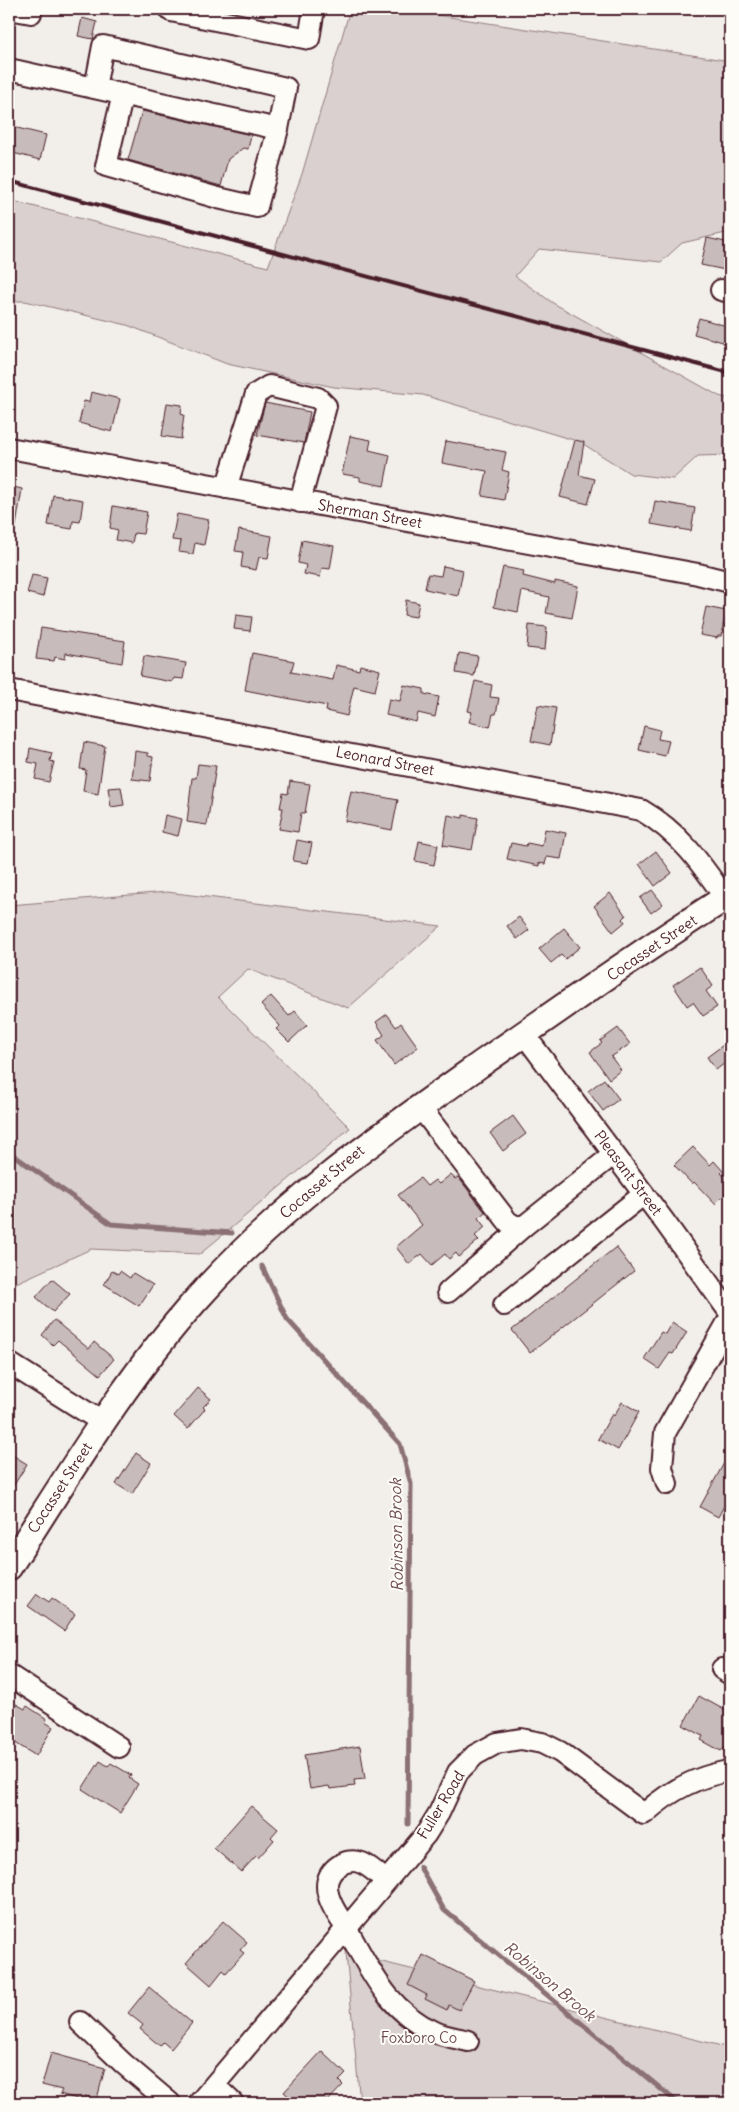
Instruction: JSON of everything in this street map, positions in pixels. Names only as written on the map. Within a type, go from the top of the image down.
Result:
[{"type":"main road","name":"Cocasset Street","points":[[9,1567],[102,1422],[171,1329],[196,1300],[255,1239],[326,1176],[420,1107],[728,896]]},
{"type":"street","points":[[9,9],[31,13],[32,9]]},
{"type":"street","points":[[167,10],[310,39],[314,9]]},
{"type":"street","points":[[95,88],[103,46],[286,88],[278,129],[257,207],[106,166],[123,94]]},
{"type":"street","points":[[9,69],[278,129]]},
{"type":"street","points":[[226,488],[256,394],[269,386],[318,398],[326,406],[300,502]]},
{"type":"street","name":"Sherman Street","points":[[9,448],[698,574],[730,582]]},
{"type":"street","name":"Leonard Street","points":[[9,690],[641,810],[655,818],[696,856],[728,896]]},
{"type":"street","name":"Pleasant Street","points":[[524,1034],[730,1313]]},
{"type":"street","points":[[420,1107],[508,1222],[515,1226],[524,1226]]},
{"type":"street","points":[[448,1292],[524,1226],[614,1154]]},
{"type":"street","points":[[504,1305],[644,1194]]},
{"type":"street","points":[[667,1484],[662,1468],[665,1433],[730,1318]]},
{"type":"street","points":[[9,1363],[102,1422]]},
{"type":"street","points":[[9,1675],[119,1746]]},
{"type":"street","name":"Fuller Road","points":[[199,2103],[426,1834],[439,1813],[458,1772],[475,1755],[498,1743],[521,1739],[542,1743],[560,1752],[644,1814],[674,1791],[698,1780],[730,1771]]},
{"type":"street","points":[[386,1881],[370,1868],[356,1861],[344,1862],[335,1868],[330,1875],[327,1888],[329,1898],[386,1995],[410,2018],[437,2033],[468,2041]]},
{"type":"street","points":[[80,2022],[124,2064],[170,2103]]},
{"type":"street","points":[[215,2086],[233,2103]]},
{"type":"green space","points":[[350,9],[399,9],[730,61],[730,232],[682,243],[661,262],[539,249],[515,276],[553,303],[719,396],[730,399],[730,455],[698,456],[673,479],[631,474],[580,442],[423,395],[334,387],[227,364],[127,325],[25,301],[9,301],[9,200],[268,267],[302,174]]},
{"type":"green space","points":[[167,892],[441,926],[348,1008],[248,969],[218,997],[350,1128],[200,1254],[91,1249],[14,1284],[9,1282],[9,905]]},
{"type":"green space","name":"Foxboro Co","points":[[346,1953],[730,2048],[730,2103],[360,2103]]},
{"type":"building","points":[[82,18],[97,22],[93,39],[78,36]]},
{"type":"building","points":[[142,111],[251,135],[248,149],[243,148],[228,159],[221,186],[128,160]]},
{"type":"building","points":[[9,126],[46,135],[40,160],[9,152]]},
{"type":"building","points":[[707,238],[730,243],[730,271],[701,265]]},
{"type":"building","points":[[699,318],[730,327],[730,344],[694,334]]},
{"type":"building","points":[[91,392],[120,399],[112,432],[79,423],[84,401],[89,402]]},
{"type":"building","points":[[167,403],[182,405],[181,414],[184,415],[181,439],[162,436]]},
{"type":"building","points":[[265,403],[310,412],[304,443],[257,435]]},
{"type":"building","points":[[350,436],[371,440],[369,450],[390,455],[384,486],[360,481],[360,477],[342,474]]},
{"type":"building","points":[[575,440],[584,442],[579,475],[595,479],[588,504],[560,497]]},
{"type":"building","points":[[446,441],[506,452],[502,470],[509,472],[504,500],[482,496],[487,471],[442,463]]},
{"type":"building","points":[[9,486],[22,489],[16,526],[9,526]]},
{"type":"building","points":[[53,495],[83,500],[80,522],[73,521],[72,529],[48,525]]},
{"type":"building","points":[[655,501],[695,508],[691,531],[651,524]]},
{"type":"building","points":[[113,506],[147,512],[143,534],[134,533],[132,543],[116,540],[118,530],[110,528]]},
{"type":"building","points":[[177,514],[209,520],[204,545],[195,543],[193,554],[179,552],[181,541],[172,540]]},
{"type":"building","points":[[239,530],[272,536],[268,558],[259,557],[256,570],[241,567],[243,552],[235,551]]},
{"type":"building","points":[[302,540],[334,546],[330,569],[322,568],[320,577],[304,574],[306,565],[298,563]]},
{"type":"building","points":[[443,566],[463,570],[458,596],[425,589],[428,574],[441,576]]},
{"type":"building","points":[[503,567],[524,571],[523,576],[555,584],[555,581],[578,586],[572,618],[546,613],[549,597],[522,591],[518,612],[494,607]]},
{"type":"building","points":[[32,575],[47,578],[43,597],[27,593]]},
{"type":"building","points":[[406,600],[419,603],[416,617],[404,615]]},
{"type":"building","points":[[706,607],[726,611],[721,636],[717,638],[700,635]]},
{"type":"building","points":[[236,615],[252,617],[250,631],[234,629]]},
{"type":"building","points":[[529,625],[547,627],[545,650],[527,648]]},
{"type":"building","points":[[41,628],[125,641],[122,663],[66,653],[65,659],[55,657],[54,661],[36,659]]},
{"type":"building","points":[[252,653],[294,661],[291,672],[333,680],[336,665],[359,670],[360,665],[380,670],[375,691],[354,686],[347,716],[326,711],[327,706],[245,690]]},
{"type":"building","points":[[459,653],[478,656],[474,676],[456,673]]},
{"type":"building","points":[[144,656],[186,663],[183,679],[174,678],[172,682],[140,676]]},
{"type":"building","points":[[475,681],[492,685],[490,697],[499,698],[496,714],[493,714],[490,727],[469,722],[472,712],[468,711]]},
{"type":"building","points":[[404,685],[424,689],[424,694],[439,697],[435,717],[418,713],[416,722],[386,715],[389,699],[400,701]]},
{"type":"building","points":[[538,705],[556,708],[550,745],[531,741]]},
{"type":"building","points":[[644,726],[660,730],[658,739],[669,741],[665,756],[639,750]]},
{"type":"building","points":[[84,742],[105,746],[98,794],[83,791],[86,770],[80,769]]},
{"type":"building","points":[[30,748],[52,753],[50,761],[54,762],[49,782],[35,779],[38,764],[28,762]]},
{"type":"building","points":[[135,751],[148,753],[148,756],[153,757],[150,781],[132,779]]},
{"type":"building","points":[[198,764],[216,766],[207,825],[187,822],[192,778],[196,778]]},
{"type":"building","points":[[290,781],[310,784],[305,813],[301,813],[298,832],[279,829],[283,808],[280,808],[283,793],[288,794]]},
{"type":"building","points":[[121,787],[124,805],[111,807],[108,788]]},
{"type":"building","points":[[351,791],[398,800],[392,830],[345,821]]},
{"type":"building","points":[[165,815],[182,819],[178,836],[162,832]]},
{"type":"building","points":[[448,815],[478,818],[472,850],[443,845]]},
{"type":"building","points":[[545,829],[566,833],[561,859],[547,857],[545,864],[539,863],[539,866],[507,859],[511,843],[526,846],[527,843],[542,846]]},
{"type":"building","points":[[297,840],[312,843],[308,863],[293,861]]},
{"type":"building","points":[[419,841],[438,845],[434,865],[415,861]]},
{"type":"building","points":[[656,851],[672,873],[655,886],[639,864]]},
{"type":"building","points":[[652,890],[663,904],[651,913],[640,898]]},
{"type":"building","points":[[610,893],[626,916],[623,919],[625,922],[613,932],[594,906]]},
{"type":"building","points":[[519,917],[529,930],[517,939],[507,926]]},
{"type":"building","points":[[564,928],[580,947],[565,959],[561,955],[551,963],[539,949]]},
{"type":"building","points":[[700,967],[713,986],[706,991],[717,1007],[703,1016],[693,1002],[687,1006],[673,985]]},
{"type":"building","points":[[271,996],[289,1016],[295,1011],[307,1025],[289,1042],[276,1029],[280,1026],[261,1005]]},
{"type":"building","points":[[387,1014],[396,1027],[401,1023],[418,1047],[394,1065],[377,1040],[384,1035],[376,1022]]},
{"type":"building","points":[[618,1028],[630,1044],[611,1057],[621,1070],[609,1079],[590,1052],[602,1043],[600,1041]]},
{"type":"building","points":[[730,1040],[730,1059],[716,1070],[707,1057]]},
{"type":"building","points":[[604,1079],[619,1099],[603,1111],[588,1091]]},
{"type":"building","points":[[513,1116],[526,1134],[503,1151],[490,1133]]},
{"type":"building","points":[[693,1147],[710,1165],[714,1161],[730,1183],[730,1189],[715,1204],[674,1165]]},
{"type":"building","points":[[451,1174],[455,1179],[458,1177],[485,1212],[478,1218],[485,1227],[475,1236],[479,1240],[459,1257],[456,1253],[449,1259],[445,1254],[432,1265],[422,1254],[409,1264],[396,1247],[422,1225],[398,1195],[420,1178],[427,1186],[435,1180],[439,1184]]},
{"type":"building","points":[[616,1247],[634,1271],[530,1353],[512,1330]]},
{"type":"building","points":[[112,1271],[118,1274],[120,1271],[130,1278],[133,1273],[153,1285],[139,1306],[104,1284]]},
{"type":"building","points":[[52,1279],[70,1294],[53,1312],[36,1297]]},
{"type":"building","points":[[54,1320],[89,1349],[94,1342],[114,1359],[100,1375],[58,1340],[53,1345],[42,1335]]},
{"type":"building","points":[[672,1322],[687,1332],[673,1354],[670,1353],[659,1369],[644,1359],[661,1332],[665,1334]]},
{"type":"building","points":[[198,1388],[211,1399],[188,1429],[174,1416]]},
{"type":"building","points":[[622,1402],[639,1412],[618,1450],[598,1439],[612,1414],[614,1416]]},
{"type":"building","points":[[730,1452],[730,1495],[718,1517],[700,1507]]},
{"type":"building","points":[[9,1453],[27,1464],[9,1493]]},
{"type":"building","points":[[136,1453],[151,1463],[132,1494],[116,1484]]},
{"type":"building","points":[[37,1594],[49,1602],[52,1598],[75,1614],[64,1631],[28,1606]]},
{"type":"building","points":[[699,1696],[730,1713],[730,1750],[724,1747],[721,1751],[701,1740],[703,1736],[683,1725]]},
{"type":"building","points":[[16,1704],[25,1709],[27,1706],[47,1719],[45,1722],[53,1727],[36,1756],[9,1739],[9,1715]]},
{"type":"building","points":[[360,1746],[365,1779],[354,1780],[355,1786],[330,1789],[329,1786],[310,1789],[304,1755]]},
{"type":"building","points":[[100,1761],[108,1766],[111,1763],[131,1775],[129,1778],[138,1784],[120,1813],[82,1789]]},
{"type":"building","points":[[251,1806],[278,1829],[271,1837],[274,1840],[258,1858],[256,1856],[241,1872],[214,1848]]},
{"type":"building","points":[[223,1921],[247,1942],[240,1950],[244,1953],[226,1973],[223,1970],[211,1985],[186,1963]]},
{"type":"building","points":[[423,1955],[474,1981],[459,2010],[449,2005],[447,2010],[425,1999],[427,1995],[408,1985]]},
{"type":"building","points":[[149,1987],[192,2023],[171,2049],[163,2042],[160,2046],[140,2029],[143,2025],[128,2013]]},
{"type":"building","points":[[322,2051],[346,2074],[339,2081],[343,2085],[326,2103],[296,2103],[284,2092]]},
{"type":"building","points":[[51,2053],[105,2068],[97,2099],[85,2096],[84,2101],[60,2094],[62,2090],[42,2085]]},
{"type":"waterway","name":"Robinson Brook","points":[[9,1152],[111,1224],[232,1233]]},
{"type":"waterway","name":"Robinson Brook","points":[[262,1266],[287,1319],[400,1444],[411,1484],[408,1824]]},
{"type":"waterway","name":"Robinson Brook","points":[[420,1867],[444,1910],[678,2103]]},
{"type":"railway","points":[[9,181],[730,373]]}]
